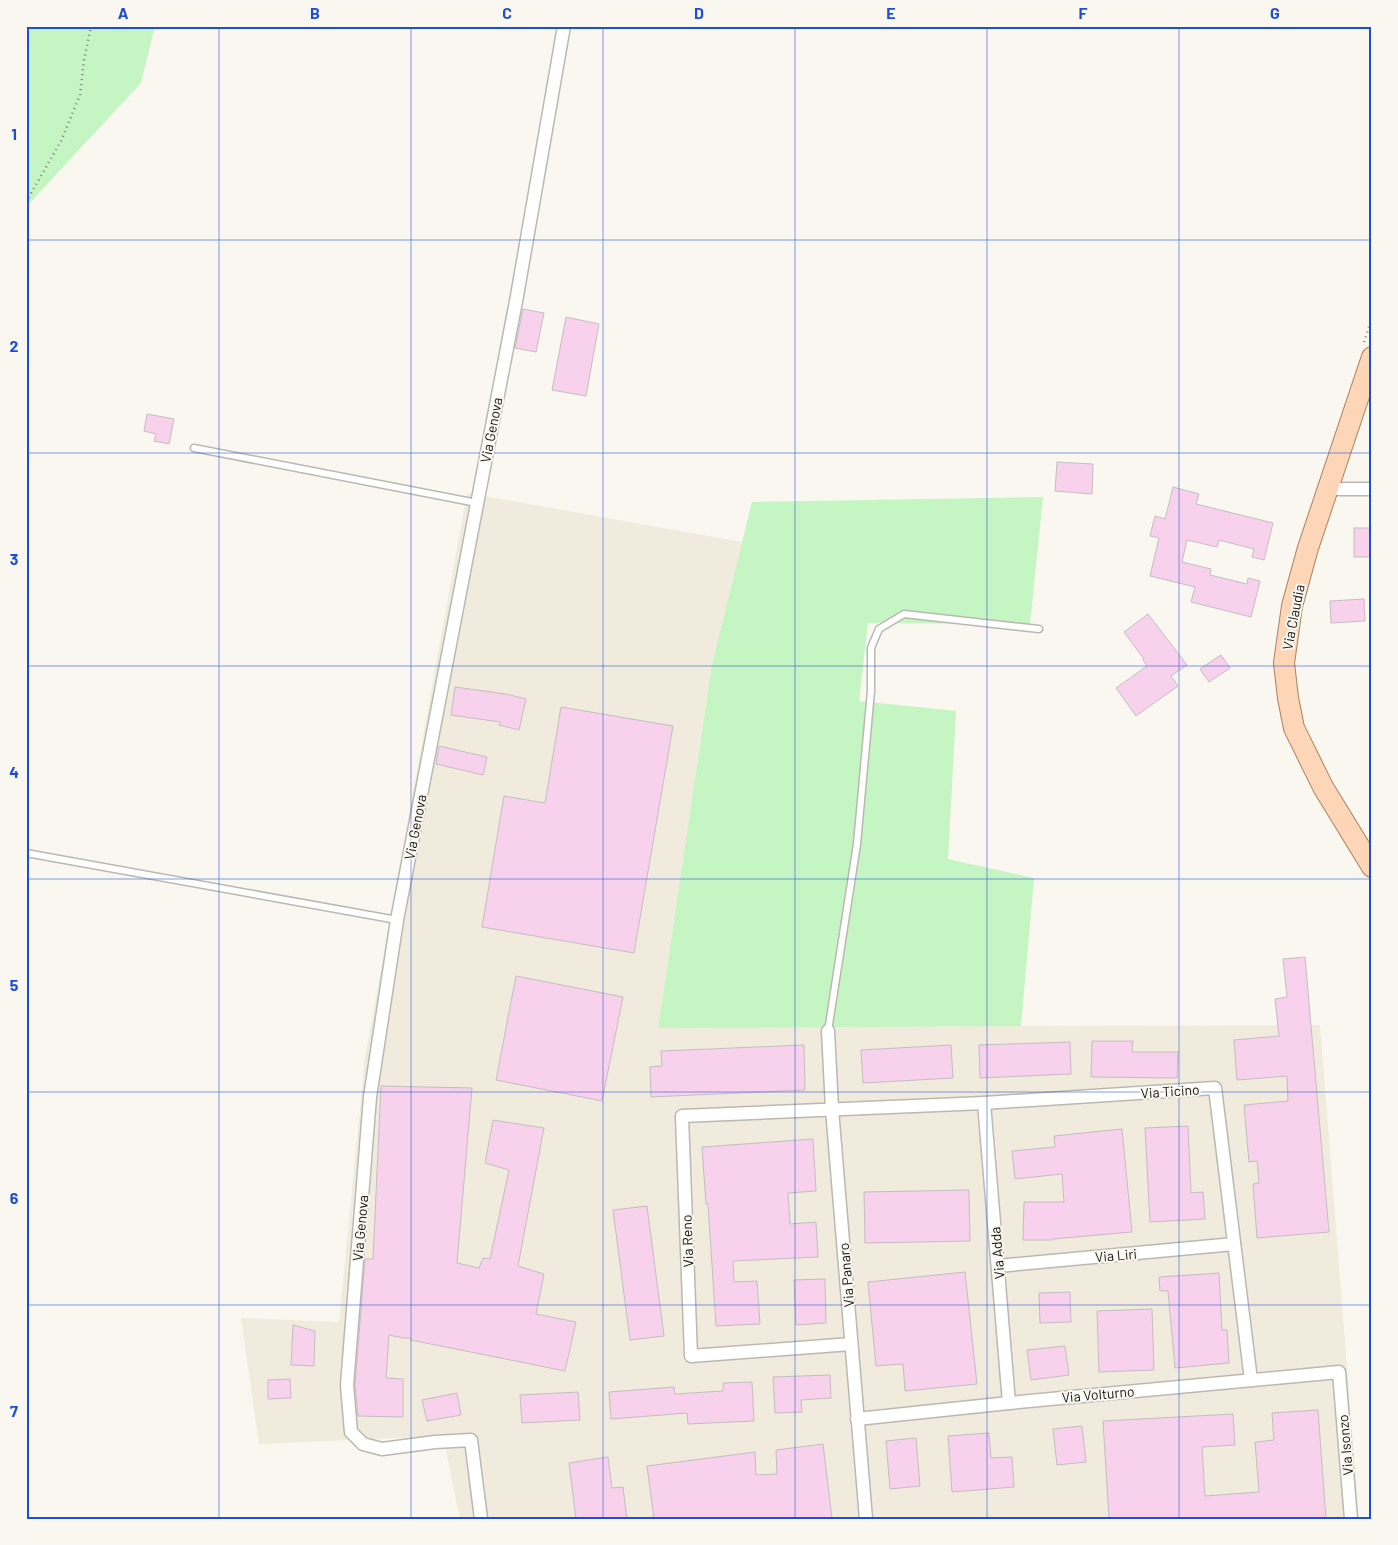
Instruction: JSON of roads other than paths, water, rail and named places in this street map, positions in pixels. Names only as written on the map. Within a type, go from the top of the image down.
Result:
[{"type":"main road","name":"Via Claudia","points":[[1367,351],[1368,378],[1308,548],[1292,606],[1284,663],[1294,728],[1323,787],[1372,867]]},
{"type":"street","name":"Via Genova","points":[[481,1519],[471,1440],[435,1442],[382,1449],[363,1444],[351,1432],[347,1385],[370,1097],[397,920],[517,296],[564,26]]},
{"type":"street","points":[[1328,489],[1372,489]]},
{"type":"street","name":"Via Panaro","points":[[828,1031],[832,1109],[866,1519]]},
{"type":"street","name":"Via Ticino","points":[[832,1109],[984,1103],[1215,1088],[1251,1380]]},
{"type":"street","name":"Via Adda","points":[[984,1103],[1009,1403]]},
{"type":"street","name":"Via Reno","points":[[832,1109],[682,1116],[691,1356],[851,1344]]},
{"type":"street","name":"Via Liri","points":[[998,1266],[1234,1244]]},
{"type":"street","name":"Via Volturno","points":[[857,1419],[1339,1372]]},
{"type":"street","name":"Via Isonzo","points":[[1339,1372],[1351,1519]]},
{"type":"lane","points":[[194,448],[477,503]]},
{"type":"lane","points":[[828,1031],[857,844],[871,691],[871,648],[879,629],[904,614],[1039,629]]},
{"type":"lane","points":[[26,853],[397,920]]}]
